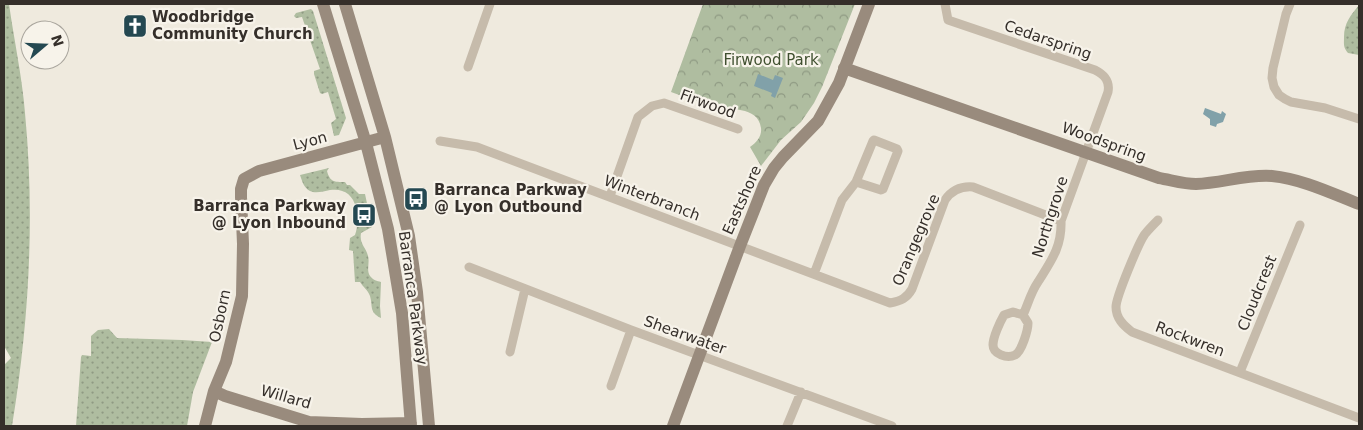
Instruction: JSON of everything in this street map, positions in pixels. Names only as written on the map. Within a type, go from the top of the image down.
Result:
[{"type":"street","name":"Barranca Parkway","points":[[323,4],[366,143],[388,229],[400,304],[411,425]]},
{"type":"street","name":"Barranca Parkway","points":[[345,4],[385,137],[409,236],[417,292],[429,426]]},
{"type":"street","points":[[468,67],[490,4]]},
{"type":"street","name":"Eastshore","points":[[673,426],[764,185],[774,168],[818,121],[839,83],[869,4]]},
{"type":"street","name":"Cedarspring","points":[[945,4],[948,20],[1095,70],[1106,77],[1109,87],[1108,92],[1086,152]]},
{"type":"street","points":[[1290,4],[1272,68],[1274,87],[1285,100],[1325,108],[1359,119]]},
{"type":"street","name":"Woodspring","points":[[844,68],[1151,176],[1195,184],[1252,176],[1272,176],[1304,183],[1359,204]]},
{"type":"street","name":"Firwood","points":[[610,196],[638,117],[652,106],[664,103],[738,129]]},
{"type":"street","name":"Lyon","points":[[244,179],[259,171],[385,137]]},
{"type":"street","points":[[814,274],[842,200],[856,182],[873,141],[897,149],[898,151],[883,189],[856,182]]},
{"type":"street","name":"Winterbranch","points":[[440,142],[478,147],[740,246]]},
{"type":"street","name":"Northgrove","points":[[1023,315],[1037,283],[1054,257],[1061,238],[1062,221],[1086,152]]},
{"type":"street","name":"Osborn","points":[[205,426],[214,391],[226,362],[242,296],[241,189],[244,179]]},
{"type":"street","name":"Orangegrove","points":[[740,246],[890,303],[904,300],[912,289],[945,200],[955,190],[973,187],[1062,221]]},
{"type":"street","name":"Rockwren","points":[[1158,220],[1144,235],[1129,268],[1116,305],[1119,320],[1125,326],[1132,332],[1359,418]]},
{"type":"street","name":"Cloudcrest","points":[[1240,372],[1300,225]]},
{"type":"street","name":"Shearwater","points":[[469,267],[631,330],[892,426]]},
{"type":"street","points":[[510,352],[525,289]]},
{"type":"street","name":"Northgrove","points":[[1013,312],[1023,315],[1027,320],[1028,326],[1019,351],[1014,356],[1005,356],[998,353],[994,349],[993,344],[1004,315],[1013,312]]},
{"type":"street","points":[[611,386],[631,330]]},
{"type":"street","name":"Willard","points":[[214,391],[309,422],[411,425]]},
{"type":"street","points":[[787,426],[801,392]]},
{"type":"green space","points":[[4,4],[9,4],[22,85],[30,191],[29,270],[23,348],[12,426],[4,426],[4,365],[11,358],[4,346]]},
{"type":"green space","name":"Firwood Park","points":[[703,4],[855,4],[814,103],[801,122],[781,140],[761,166],[750,147],[759,139],[761,134],[759,121],[754,116],[748,112],[712,106],[671,92]]},
{"type":"green space","points":[[1359,5],[1359,55],[1348,53],[1344,42],[1344,32],[1347,23]]},
{"type":"green space","points":[[311,9],[346,118],[339,135],[334,136],[331,123],[336,119],[328,92],[320,93],[314,74],[314,71],[320,69],[302,17],[296,18],[294,16],[296,13]]},
{"type":"green space","points":[[329,168],[327,171],[331,179],[345,182],[359,194],[365,194],[372,227],[361,233],[361,240],[368,256],[369,274],[381,282],[381,318],[372,309],[368,292],[360,282],[355,282],[353,251],[349,250],[350,238],[355,235],[357,225],[355,203],[343,191],[312,192],[302,182],[300,175]]},
{"type":"green space","points":[[109,329],[117,338],[212,342],[193,392],[187,426],[76,426],[81,357],[82,355],[91,356],[91,336],[98,330]]},
{"type":"water","points":[[758,74],[773,80],[775,75],[783,78],[775,98],[771,96],[772,93],[754,86]]},
{"type":"water","points":[[1205,108],[1221,114],[1222,111],[1226,114],[1223,122],[1217,124],[1216,127],[1210,125],[1210,119],[1203,114]]},
{"type":"place","name":"Woodbridge Community Church","points":[[135,26]]},
{"type":"place","name":"Barranca Parkway @ Lyon Outbound","points":[[416,199]]},
{"type":"place","name":"Barranca Parkway @ Lyon Inbound","points":[[364,215]]}]
